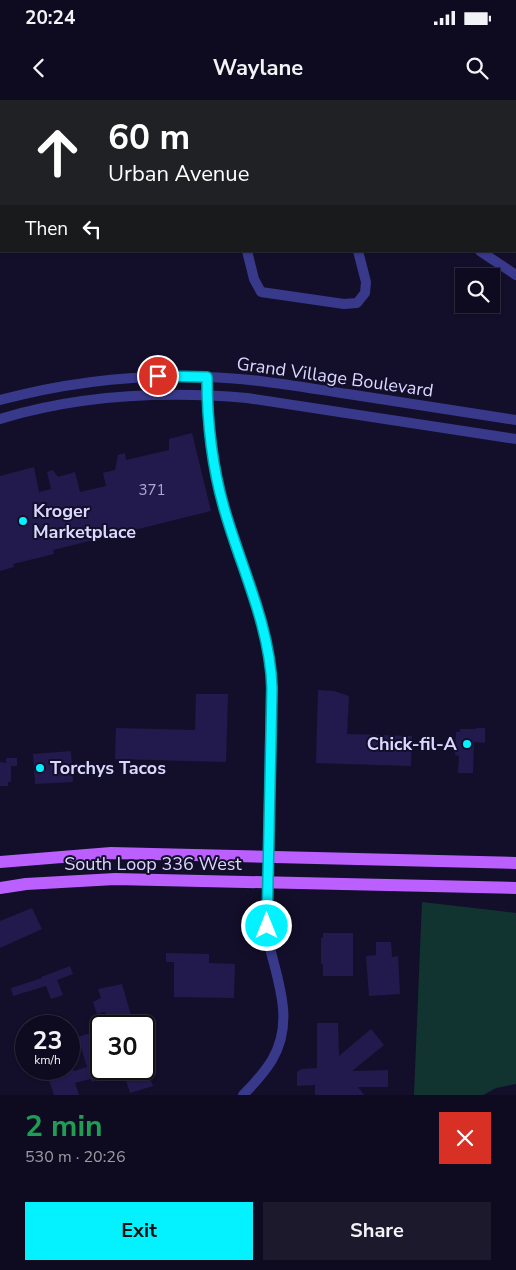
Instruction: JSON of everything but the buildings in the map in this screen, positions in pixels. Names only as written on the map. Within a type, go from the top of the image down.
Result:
[{"type":"main road","name":"South Loop 336 West","points":[[0,862],[111,853],[516,863]]},
{"type":"main road","name":"South Loop 336 West","points":[[0,888],[26,884],[115,879],[516,888]]},
{"type":"street","points":[[247,252],[254,280],[261,292],[344,304],[358,302],[365,293],[366,282],[358,252]]},
{"type":"street","points":[[482,252],[516,275]]},
{"type":"street","points":[[207,377],[212,448],[219,488],[263,626],[272,672],[268,930],[282,994],[284,1014],[282,1034],[273,1059],[262,1075],[243,1095]]},
{"type":"street","name":"Grand Village Boulevard","points":[[0,400],[52,387],[111,379],[207,377],[260,381],[516,420]]},
{"type":"street","points":[[311,408],[314,389]]},
{"type":"street","points":[[19,395],[22,413]]},
{"type":"street","name":"Grand Village Boulevard","points":[[0,419],[49,408],[110,399],[207,395],[247,398],[516,439]]},
{"type":"street","points":[[427,425],[430,407]]},
{"type":"green space","points":[[422,902],[516,913],[516,1084],[496,1088],[483,1095],[414,1095]]},
{"type":"place","name":"Kroger Marketplace","points":[[23,521]]},
{"type":"place","name":"Chick-fil-A","points":[[467,744]]},
{"type":"place","name":"Torchys Tacos","points":[[40,768]]},
{"type":"route","points":[[158,376],[207,377],[209,422],[219,488],[263,626],[267,646],[272,672],[272,688],[267,926]]}]
